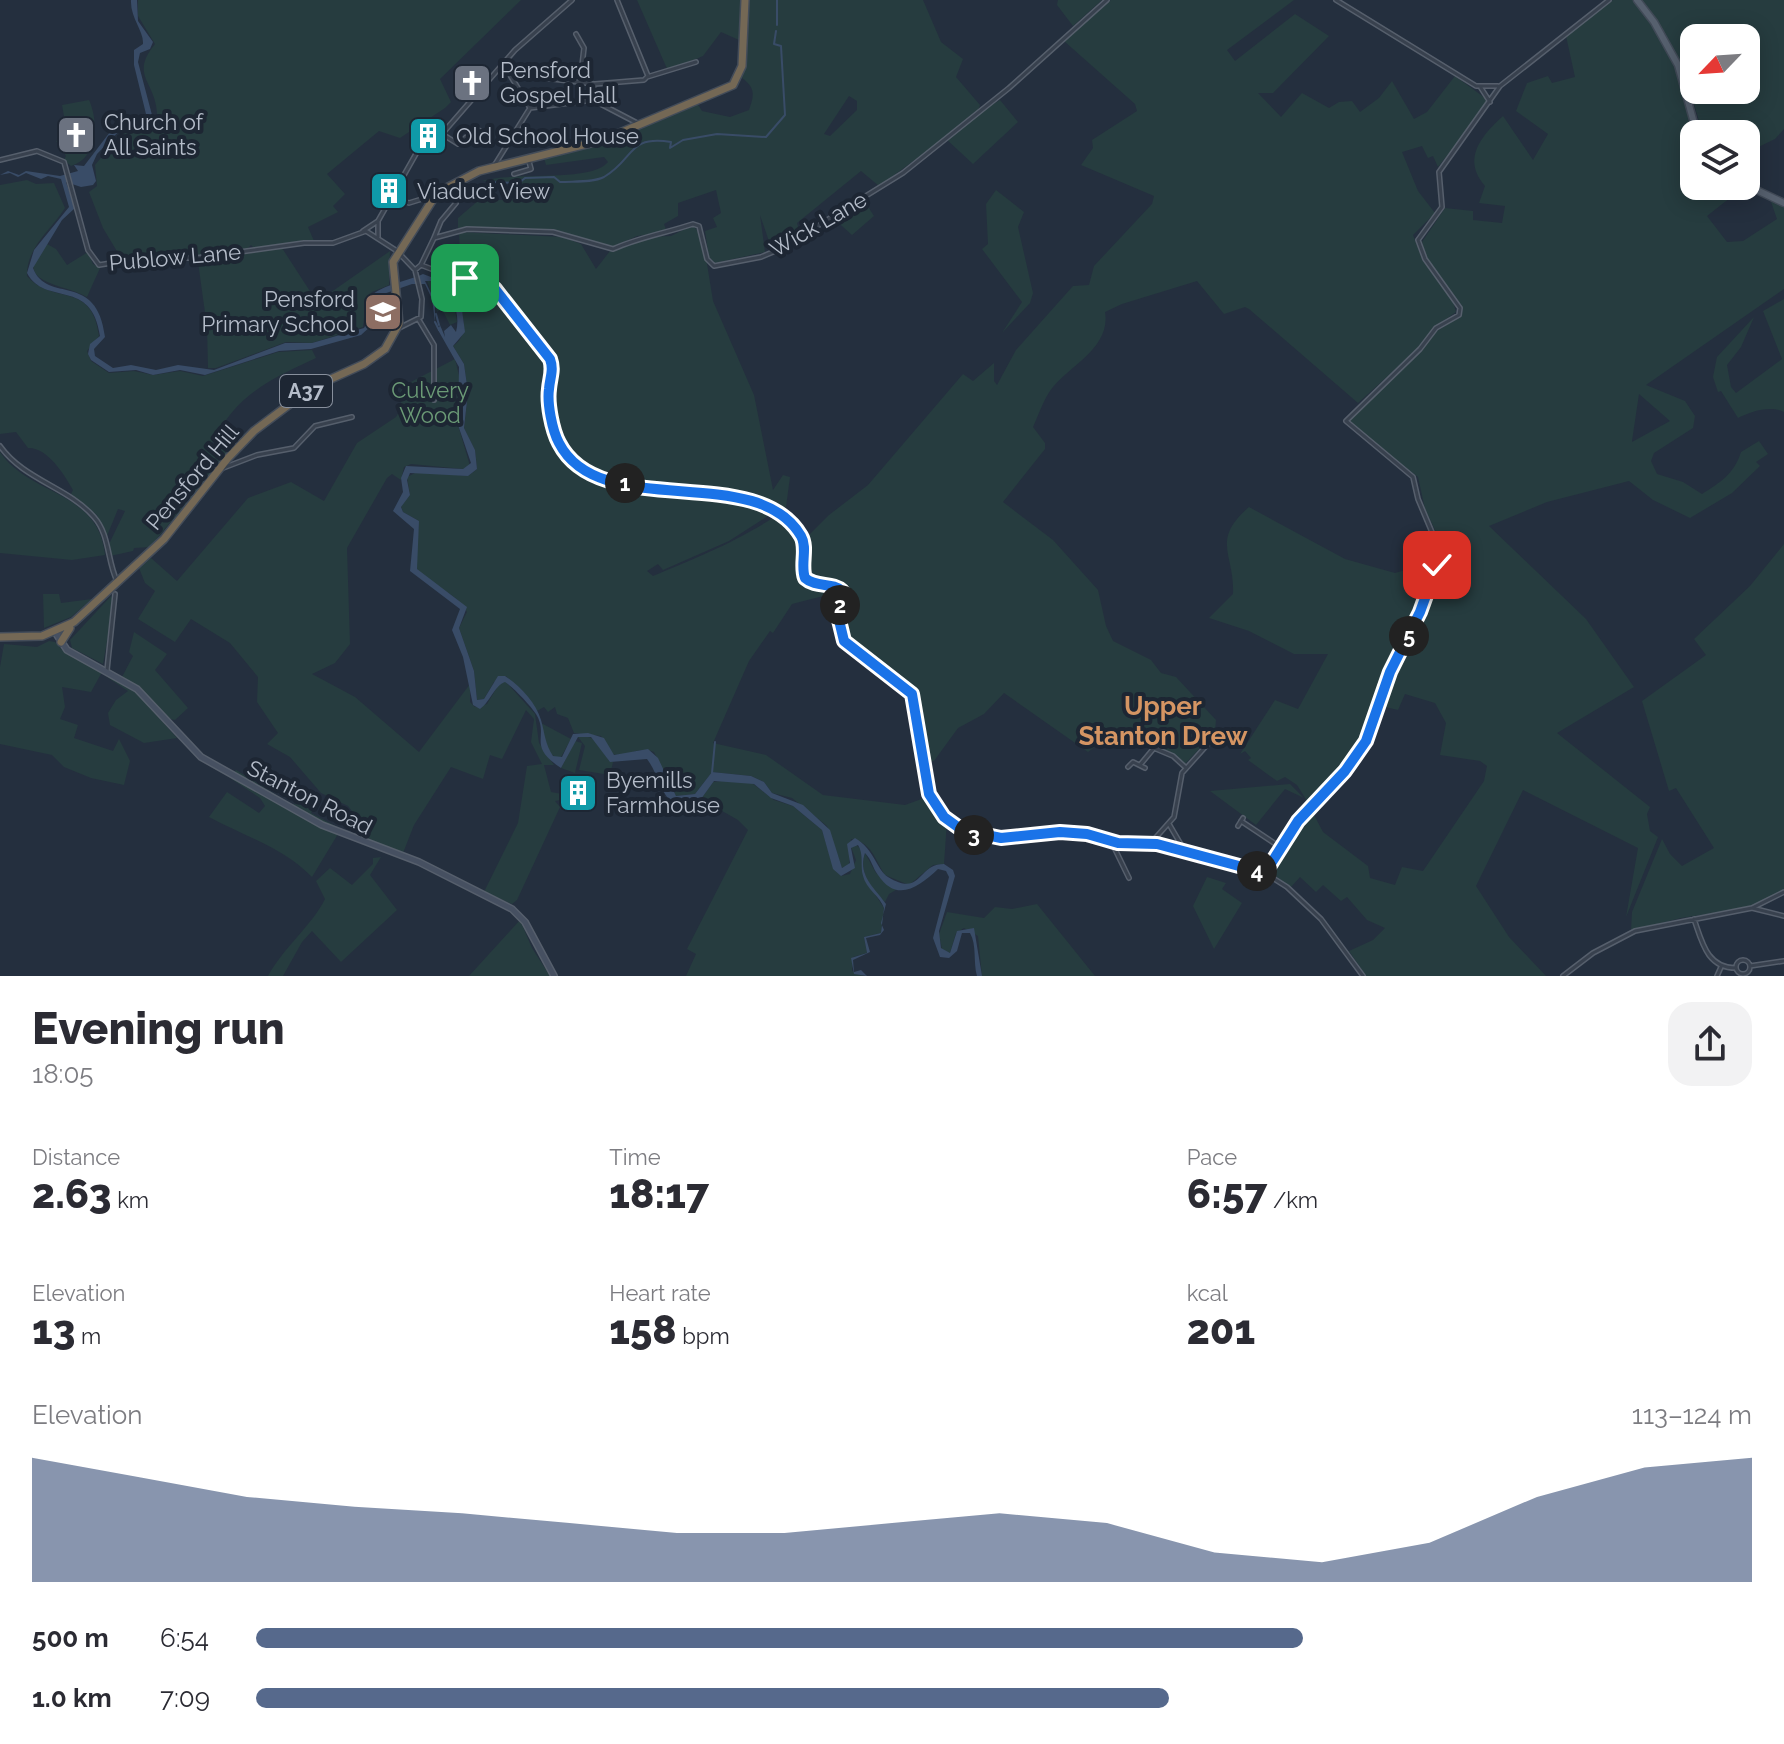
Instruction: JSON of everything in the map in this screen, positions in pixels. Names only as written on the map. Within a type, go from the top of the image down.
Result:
[{"type":"highway","points":[[399,328],[392,265],[397,251],[435,195],[464,177],[494,166],[584,146],[728,88],[736,81],[742,66],[745,0]]},
{"type":"highway","name":"Pensford Hill","points":[[55,632],[74,622],[170,533],[221,467],[254,431],[307,390],[380,354],[399,328]]},
{"type":"highway","points":[[61,642],[74,622]]},
{"type":"highway","name":"A37","points":[[0,637],[29,637],[55,632]]},
{"type":"main road","points":[[1637,0],[1654,22],[1678,65],[1693,120]]},
{"type":"main road","points":[[1760,192],[1784,203]]},
{"type":"main road","name":"Stanton Road","points":[[55,632],[67,650],[137,689],[201,757],[279,804],[381,850],[419,862],[512,909],[525,922],[554,976]]},
{"type":"street","points":[[363,231],[378,221],[417,152],[442,134],[515,50],[572,0]]},
{"type":"street","points":[[617,0],[647,77]]},
{"type":"street","name":"Wick Lane","points":[[434,238],[467,229],[553,232],[613,249],[639,237],[663,236],[693,224],[699,226],[707,259],[714,266],[761,257],[788,245],[921,161],[1107,0]]},
{"type":"street","points":[[1336,0],[1481,88],[1490,102]]},
{"type":"street","points":[[1265,873],[1298,821],[1345,771],[1366,741],[1390,672],[1420,612],[1442,556],[1418,499],[1413,477],[1346,421],[1427,342],[1436,328],[1459,315],[1460,308],[1425,259],[1418,240],[1442,207],[1439,172],[1500,86],[1609,0]]},
{"type":"street","points":[[576,34],[584,48],[580,83]]},
{"type":"street","points":[[512,74],[594,84],[647,77],[696,62]]},
{"type":"street","points":[[504,65],[530,108]]},
{"type":"street","points":[[593,100],[594,84]]},
{"type":"street","points":[[1481,88],[1500,86]]},
{"type":"street","points":[[530,108],[593,100],[640,124]]},
{"type":"street","points":[[494,166],[530,108]]},
{"type":"street","points":[[442,134],[458,144],[476,129],[480,131]]},
{"type":"street","name":"Publow Lane","points":[[0,160],[37,151],[50,155],[67,167],[68,185],[91,258],[99,265],[333,243],[363,231]]},
{"type":"street","points":[[514,174],[531,169],[528,158]]},
{"type":"street","points":[[391,197],[409,203],[435,195]]},
{"type":"street","points":[[416,272],[442,219],[456,203]]},
{"type":"street","points":[[378,221],[378,237]]},
{"type":"street","points":[[363,231],[378,237],[397,251],[416,272],[420,284],[419,320],[434,345],[434,400]]},
{"type":"street","points":[[421,265],[455,278],[483,281],[495,289],[543,349],[553,366],[549,397],[556,438],[583,469],[606,480],[672,492],[728,495],[778,514],[800,534],[804,543],[805,578],[818,586],[836,587],[842,591],[838,616],[844,641],[912,694],[929,794],[952,825],[985,837],[1060,832],[1087,834],[1111,841],[1151,843],[1265,873],[1287,887],[1321,919],[1363,976]]},
{"type":"street","points":[[399,328],[419,320]]},
{"type":"street","points":[[221,467],[257,455],[294,448],[315,426],[352,417]]},
{"type":"street","points":[[0,446],[14,464],[93,516],[104,536],[118,582]]},
{"type":"street","points":[[107,670],[115,594]]},
{"type":"street","points":[[1151,843],[1169,824],[1176,810],[1178,780],[1185,767],[1216,735]]},
{"type":"street","points":[[1140,765],[1154,748],[1173,756],[1185,767]]},
{"type":"street","points":[[1128,767],[1133,762],[1145,768]]},
{"type":"street","points":[[1238,826],[1242,820],[1280,847]]},
{"type":"street","points":[[1169,824],[1183,850]]},
{"type":"street","points":[[1111,841],[1129,878]]},
{"type":"street","points":[[1563,976],[1628,933],[1752,908],[1784,892]]},
{"type":"street","points":[[1752,908],[1784,916]]},
{"type":"street","points":[[1694,919],[1705,950],[1721,967],[1736,968],[1743,974],[1750,966],[1784,961]]},
{"type":"street","points":[[1736,968],[1741,960],[1750,966]]},
{"type":"street","points":[[1717,976],[1721,967]]},
{"type":"green space","points":[[138,0],[521,0],[440,79],[451,102],[445,108],[400,138],[379,131],[327,174],[345,194],[333,206],[338,212],[308,227],[314,241],[254,248],[251,245],[247,249],[197,256],[121,258],[103,228],[89,192],[97,186],[95,165],[123,131],[138,129],[157,114],[144,72],[144,64],[155,44],[138,16]]},
{"type":"green space","points":[[637,0],[741,0],[739,40],[721,32],[703,56],[668,71]]},
{"type":"green space","points":[[749,0],[923,0],[941,42],[963,59],[956,77],[980,105],[977,114],[1000,100],[1018,122],[973,164],[945,138],[879,186],[861,171],[797,223],[800,234],[772,250],[760,215],[765,252],[715,263],[709,257],[705,231],[717,227],[713,218],[721,213],[716,190],[678,203],[678,216],[664,224],[667,232],[637,236],[613,247],[554,230],[458,228],[458,218],[479,200],[507,200],[514,184],[482,181],[569,175],[599,168],[608,162],[604,157],[546,165],[544,158],[697,103],[702,111],[730,117],[749,110],[753,92],[742,78]],"holes":[[[849,96],[857,101],[857,110],[830,136],[824,134]]]},
{"type":"green space","points":[[1058,0],[1102,0],[1073,26],[1057,5]]},
{"type":"green space","points":[[1111,0],[1294,0],[1227,50],[1235,61],[1295,14],[1329,36],[1273,93],[1258,93],[1281,117],[1302,93],[1329,108],[1339,102],[1352,101],[1360,112],[1379,98],[1392,81],[1414,119],[1427,112],[1455,76],[1485,98],[1487,105],[1438,167],[1433,156],[1428,158],[1422,146],[1402,152],[1418,191],[1435,213],[1413,235],[1423,261],[1453,301],[1456,312],[1435,327],[1419,348],[1358,403],[1249,309],[1245,307],[1224,314],[1197,281],[1105,312],[1102,335],[1096,345],[1053,387],[1042,406],[1033,427],[1045,443],[1045,449],[1003,502],[1053,540],[1098,590],[1106,626],[1113,641],[1151,660],[1161,673],[1176,677],[1216,720],[1215,732],[1185,764],[1122,727],[1088,752],[1004,693],[984,714],[958,728],[934,761],[927,761],[915,693],[847,640],[840,616],[845,589],[814,580],[806,573],[808,536],[829,515],[868,485],[963,374],[973,381],[994,363],[994,381],[997,385],[1016,350],[1073,286],[1089,285],[1094,266],[1152,204],[1154,196],[1081,165],[1093,148],[1092,140],[1137,111],[1135,104],[1064,41]]},
{"type":"green space","points":[[1613,0],[1633,0],[1674,66],[1680,82],[1680,104],[1686,104],[1688,110],[1689,120],[1680,120],[1680,200],[1727,200],[1707,216],[1727,242],[1743,241],[1777,219],[1770,199],[1784,206],[1784,289],[1646,385],[1685,401],[1695,416],[1693,428],[1654,453],[1651,461],[1657,474],[1683,482],[1702,494],[1726,477],[1741,452],[1759,441],[1768,454],[1756,462],[1760,466],[1732,493],[1690,518],[1653,500],[1629,481],[1547,502],[1489,526],[1586,619],[1634,687],[1557,733],[1650,807],[1647,814],[1650,831],[1658,837],[1626,917],[1638,848],[1523,790],[1476,886],[1509,937],[1546,976],[1366,976],[1349,951],[1373,940],[1385,928],[1367,920],[1347,897],[1341,901],[1323,885],[1316,892],[1300,877],[1291,887],[1274,875],[1271,865],[1302,822],[1313,813],[1323,832],[1368,866],[1370,878],[1395,885],[1402,867],[1423,871],[1484,781],[1487,766],[1480,761],[1440,755],[1446,723],[1435,703],[1405,694],[1398,710],[1381,706],[1424,612],[1445,551],[1425,509],[1418,477],[1351,425],[1351,418],[1437,331],[1459,317],[1462,306],[1426,257],[1422,242],[1445,208],[1473,211],[1473,220],[1502,223],[1505,206],[1479,203],[1485,186],[1478,176],[1475,157],[1482,139],[1503,116],[1533,160],[1548,134],[1516,111],[1527,83],[1548,76],[1552,83],[1575,77],[1566,36]],"holes":[[[1639,394],[1670,421],[1632,442]]]},
{"type":"green space","points":[[1641,0],[1784,0],[1784,129],[1775,139],[1760,146],[1760,120],[1699,120],[1694,104],[1760,104],[1760,24],[1680,24],[1680,62]]},
{"type":"green space","points":[[89,100],[94,118],[94,138],[87,155],[71,166],[64,160],[66,156],[56,141],[68,138],[62,105]]},
{"type":"green space","points":[[27,180],[36,184],[54,183],[65,208],[35,248],[27,276],[37,285],[80,300],[88,307],[99,336],[87,351],[91,361],[109,373],[134,371],[153,375],[180,371],[203,376],[278,352],[312,350],[316,358],[254,392],[230,414],[210,447],[232,448],[150,547],[134,548],[133,551],[110,556],[110,542],[125,511],[118,509],[107,536],[97,515],[70,496],[73,490],[48,457],[28,448],[16,432],[0,434],[0,185]]},
{"type":"green space","points":[[996,190],[1024,212],[1018,227],[1033,293],[1030,303],[1002,333],[1022,302],[982,249],[988,244],[986,204]]},
{"type":"green space","points":[[863,199],[874,216],[852,235],[832,217]]},
{"type":"green space","points":[[693,225],[703,239],[713,301],[754,395],[773,490],[783,475],[790,477],[786,507],[777,511],[721,495],[624,479],[624,485],[637,492],[642,488],[727,497],[767,511],[768,516],[729,541],[663,570],[658,564],[647,571],[653,576],[686,562],[730,542],[776,516],[799,536],[804,578],[813,586],[830,590],[831,594],[792,604],[773,633],[770,631],[749,661],[713,743],[766,755],[823,795],[905,805],[927,797],[947,821],[944,864],[933,865],[909,885],[885,875],[872,852],[864,844],[851,839],[849,865],[842,868],[827,826],[792,798],[772,793],[764,782],[751,776],[712,772],[695,794],[676,796],[654,752],[643,750],[611,754],[601,736],[574,733],[568,718],[557,714],[555,707],[548,712],[544,707],[537,711],[506,676],[494,682],[484,699],[477,700],[474,671],[459,628],[467,612],[456,599],[427,579],[415,566],[419,521],[403,512],[401,506],[410,495],[407,477],[419,471],[468,476],[477,469],[475,450],[464,428],[468,392],[464,364],[453,346],[459,341],[464,328],[454,294],[471,287],[470,280],[495,288],[488,267],[480,268],[460,259],[459,232],[563,237],[581,244],[596,269],[610,251],[649,237],[671,236]],"holes":[[[544,349],[555,366],[551,388],[554,415],[551,420],[550,375]]]},
{"type":"green space","points":[[47,244],[56,249],[67,265],[88,252],[93,264],[100,268],[87,297],[43,280],[36,274],[33,267]]},
{"type":"green space","points":[[282,248],[317,302],[390,251],[389,285],[372,292],[366,300],[363,327],[312,343],[286,342],[216,368],[208,368],[207,327],[198,262]]},
{"type":"green space","points":[[427,280],[445,290],[457,322],[450,325],[442,309],[437,312]]},
{"type":"green space","points":[[1784,299],[1784,412],[1761,410],[1738,418],[1721,391],[1718,392],[1713,377],[1717,357],[1754,317],[1741,347],[1727,365],[1731,387],[1736,393],[1782,359],[1763,311]]},
{"type":"green space","name":"Culvery Wood","points":[[455,359],[461,384],[458,425],[470,466],[463,469],[411,464],[404,467],[401,480],[392,474],[387,478],[347,548],[350,644],[335,663],[312,674],[355,697],[419,752],[470,684],[470,702],[475,707],[487,704],[499,684],[505,681],[535,714],[539,743],[554,765],[544,765],[551,792],[562,794],[560,800],[555,801],[560,807],[517,900],[512,904],[484,892],[518,823],[527,766],[542,764],[531,742],[534,719],[526,710],[502,759],[490,755],[483,779],[451,767],[414,825],[403,853],[366,840],[360,821],[348,806],[321,793],[290,757],[267,744],[278,733],[257,702],[258,677],[230,643],[191,619],[175,642],[138,619],[155,591],[145,583],[139,568],[151,558],[177,581],[248,498],[291,482],[324,501],[357,443],[396,417],[402,407],[399,394],[403,386]]},
{"type":"green space","points":[[0,452],[28,478],[77,505],[100,534],[105,555],[72,560],[0,553]]},
{"type":"green space","points":[[1249,507],[1345,559],[1395,573],[1426,564],[1441,552],[1418,614],[1388,673],[1364,741],[1344,769],[1310,806],[1297,785],[1285,777],[1277,781],[1248,760],[1251,758],[1245,751],[1240,754],[1275,700],[1298,709],[1328,654],[1294,654],[1249,631],[1209,618],[1233,594],[1227,539],[1230,529]]},
{"type":"green space","points":[[1784,544],[1784,890],[1747,908],[1681,918],[1631,931],[1632,912],[1662,839],[1670,854],[1682,866],[1714,848],[1676,788],[1669,791],[1642,701],[1706,655],[1694,639],[1750,586]]},
{"type":"green space","points":[[43,594],[59,594],[61,603],[92,599],[71,617],[44,628]]},
{"type":"green space","points":[[111,596],[114,602],[103,664],[72,648],[70,640]]},
{"type":"green space","points":[[134,632],[167,654],[155,670],[188,708],[175,720],[162,714],[122,677],[133,656],[129,652]]},
{"type":"green space","points":[[49,641],[102,672],[91,692],[62,687],[65,707],[60,719],[78,725],[74,738],[113,751],[119,739],[130,761],[124,785],[91,778],[64,767],[52,755],[0,744],[0,667],[4,644],[37,647]]},
{"type":"green space","points":[[110,674],[135,691],[177,738],[144,743],[110,725],[108,713],[116,700],[128,691],[107,677]]},
{"type":"green space","points":[[541,723],[571,739],[560,759],[550,753]]},
{"type":"green space","points":[[578,737],[589,737],[601,746],[609,761],[613,762],[610,775],[579,770],[585,746]]},
{"type":"green space","points":[[575,741],[582,743],[575,773],[561,768]]},
{"type":"green space","points":[[236,770],[291,804],[316,805],[311,813],[341,829],[312,877],[276,850],[209,817],[227,792],[259,813],[265,806],[260,798],[230,778]]},
{"type":"green space","points":[[713,782],[752,783],[774,800],[793,806],[822,830],[832,863],[841,876],[850,874],[856,860],[851,847],[856,845],[861,849],[863,876],[884,908],[881,933],[864,937],[867,953],[853,957],[852,971],[864,976],[686,976],[696,954],[687,949],[748,830],[738,820],[701,799]]},
{"type":"green space","points":[[1290,784],[1304,798],[1285,789],[1256,825],[1210,791]]},
{"type":"green space","points":[[865,853],[876,873],[899,888],[889,894],[885,902],[871,887],[865,874]]},
{"type":"green space","points":[[381,857],[370,875],[397,910],[341,962],[312,931],[302,942],[283,976],[268,976],[325,899],[316,881],[330,868],[352,885],[373,864],[373,858]]},
{"type":"green space","points":[[1207,877],[1226,883],[1222,889],[1242,903],[1214,949],[1193,906]]},
{"type":"green space","points":[[1037,904],[1095,976],[982,976],[978,936],[964,928],[956,933],[950,953],[942,949],[939,934],[947,912],[984,918],[995,907],[1012,909]]},
{"type":"green space","points":[[520,920],[532,948],[550,976],[469,976]]},
{"type":"water","points":[[131,0],[137,0],[138,21],[153,42],[150,49],[140,53],[138,62],[152,115],[141,123],[120,130],[97,154],[92,165],[96,181],[93,185],[81,187],[66,182],[75,208],[62,220],[33,268],[40,279],[49,285],[82,295],[92,303],[100,316],[105,337],[94,349],[95,356],[113,368],[131,365],[156,370],[178,365],[214,370],[285,343],[312,343],[364,328],[368,321],[367,300],[393,284],[423,274],[447,283],[462,310],[465,332],[453,346],[464,364],[468,392],[464,428],[475,450],[477,469],[468,476],[410,473],[407,480],[410,495],[401,507],[403,512],[419,521],[417,569],[467,607],[459,628],[474,671],[477,700],[484,699],[498,676],[505,676],[522,690],[535,707],[553,756],[562,757],[573,734],[588,733],[604,738],[614,755],[648,749],[658,758],[676,796],[695,794],[712,772],[751,776],[764,782],[772,793],[803,805],[830,830],[842,868],[850,863],[847,844],[855,838],[867,848],[884,874],[899,882],[914,882],[935,865],[944,864],[953,870],[955,876],[939,931],[941,948],[950,953],[957,931],[974,928],[982,976],[977,976],[970,933],[962,933],[957,951],[949,958],[940,957],[933,938],[949,877],[946,871],[938,869],[908,889],[893,889],[878,875],[865,853],[865,875],[886,904],[883,915],[882,904],[865,881],[858,845],[851,848],[855,868],[841,876],[833,869],[822,830],[793,806],[771,798],[754,784],[714,781],[701,799],[676,805],[667,796],[647,759],[610,762],[591,737],[578,737],[561,768],[550,760],[541,747],[540,722],[536,714],[505,682],[498,686],[480,709],[473,705],[463,657],[452,630],[460,609],[410,571],[414,529],[393,511],[403,492],[401,478],[406,466],[463,469],[471,463],[458,425],[459,367],[438,330],[440,325],[445,337],[444,331],[451,325],[456,332],[456,310],[447,291],[436,281],[425,281],[435,301],[435,322],[432,299],[425,284],[412,284],[372,298],[372,325],[361,335],[311,349],[279,351],[205,375],[180,370],[153,375],[136,370],[109,372],[91,360],[88,354],[90,344],[100,336],[88,306],[78,299],[45,289],[27,273],[34,250],[69,207],[61,179],[48,176],[41,179],[26,173],[18,177],[10,173],[0,175],[8,171],[19,175],[26,171],[60,176],[78,171],[74,165],[84,166],[110,132],[146,114],[134,65],[134,50],[143,44],[143,39]]},
{"type":"water","points":[[882,925],[884,930],[880,935],[866,938],[870,952],[853,960],[854,972],[861,970],[867,976],[854,974],[851,958],[867,953],[864,937],[881,933]]},
{"type":"waterway","points":[[777,0],[777,25]]},
{"type":"waterway","points":[[461,190],[482,188],[491,182],[519,183],[525,178],[554,177],[560,182],[599,179],[646,142],[671,142],[670,148],[683,140],[717,134],[766,137],[785,115],[781,46],[774,44],[776,31]]},
{"type":"waterway","points":[[436,314],[439,325]]},
{"type":"waterway","points":[[435,322],[439,330]]},
{"type":"waterway","points":[[712,773],[715,742]]},
{"type":"place","name":"Pensford Gospel Hall","points":[[472,83]]},
{"type":"place","name":"Church of All Saints","points":[[76,135]]},
{"type":"place","name":"Old School House","points":[[428,136]]},
{"type":"place","name":"Viaduct View","points":[[389,191]]},
{"type":"place","name":"Pensford Primary School","points":[[383,312]]},
{"type":"place","name":"Byemills Farmhouse","points":[[578,793]]},
{"type":"district","name":"Upper Stanton Drew","points":[[1163,721]]},
{"type":"route","points":[[465,278],[483,281],[495,289],[550,359],[553,366],[549,397],[556,438],[573,462],[606,480],[672,492],[728,495],[778,514],[800,534],[804,543],[802,569],[805,578],[818,586],[836,587],[842,591],[838,616],[844,641],[912,694],[932,801],[952,825],[973,835],[1001,838],[1076,832],[1118,843],[1157,844],[1265,873],[1298,821],[1345,771],[1366,741],[1390,672],[1420,612],[1437,565]]}]
